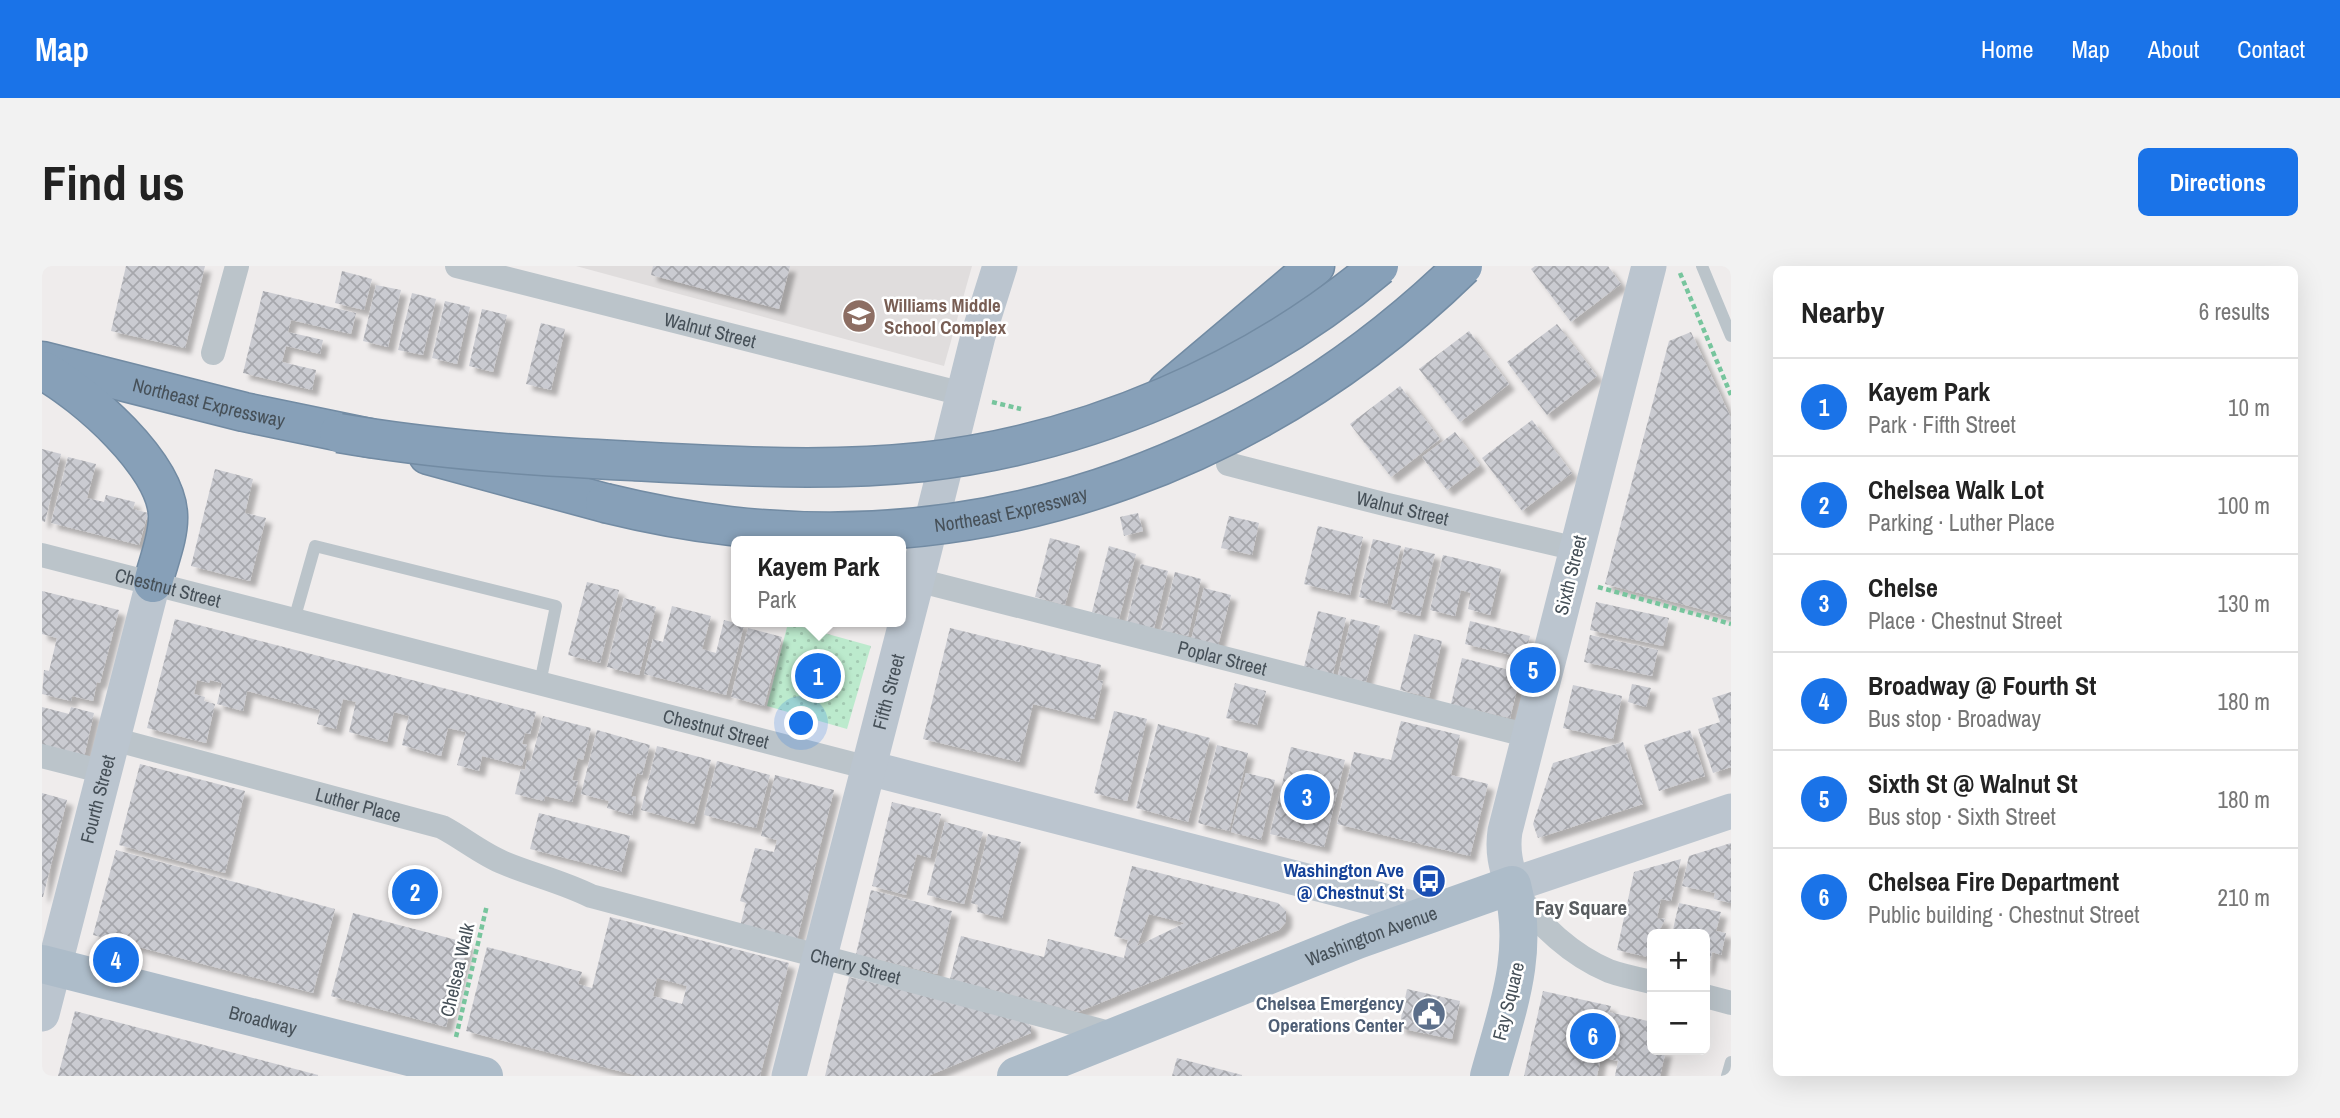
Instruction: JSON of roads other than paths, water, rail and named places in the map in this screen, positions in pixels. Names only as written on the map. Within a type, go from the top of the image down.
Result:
[{"type":"highway","points":[[1156,400],[1315,266]]},
{"type":"highway","name":"Northeast Expressway","points":[[42,361],[248,414],[388,442],[483,453],[679,464],[826,467],[923,461],[1013,445],[1087,424],[1198,382],[1271,344],[1351,289],[1378,266]]},
{"type":"highway","name":"Northeast Expressway","points":[[42,361],[244,412],[382,441],[529,484],[653,514],[755,528],[874,529],[961,520],[1034,506],[1114,483],[1196,452],[1252,424],[1339,370],[1395,328],[1464,266]]},
{"type":"highway","points":[[42,369],[101,412],[136,451],[157,481],[169,515],[153,583]]},
{"type":"main road","name":"Washington Avenue","points":[[1016,1076],[1357,940],[1512,885]]},
{"type":"main road","name":"Fay Square","points":[[1489,1076],[1519,958],[1520,920],[1512,885]]},
{"type":"main road","name":"Broadway","points":[[48,965],[484,1076]]},
{"type":"street","points":[[213,353],[237,266]]},
{"type":"street","name":"Walnut Street","points":[[457,266],[963,394]]},
{"type":"street","name":"Fifth Street","points":[[906,623],[984,312],[1000,266]]},
{"type":"street","name":"Sixth Street","points":[[1512,885],[1503,843],[1649,266]]},
{"type":"street","name":"Walnut Street","points":[[1228,464],[1577,550]]},
{"type":"street","name":"Chestnut Street","points":[[42,555],[1431,913]]},
{"type":"street","name":"Poplar Street","points":[[917,580],[1528,736]]},
{"type":"street","name":"Fourth Street","points":[[42,1014],[48,965],[109,756],[153,583]]},
{"type":"street","name":"Fifth Street","points":[[789,1076],[905,627]]},
{"type":"street","points":[[42,756],[109,756]]},
{"type":"street","name":"Luther Place","points":[[109,756],[442,827],[504,863],[569,884],[592,896]]},
{"type":"street","name":"Washington Avenue","points":[[1512,885],[1731,811]]},
{"type":"street","points":[[1512,885],[1548,929],[1581,956],[1612,972],[1647,981]]},
{"type":"street","name":"Cherry Street","points":[[592,896],[1118,1035]]},
{"type":"street","points":[[1710,997],[1731,1003]]},
{"type":"lane","points":[[1702,266],[1731,335]]},
{"type":"lane","points":[[294,620],[315,546],[556,606],[540,683]]},
{"type":"lane","points":[[1727,1076],[1731,1062]]},
{"type":"place","name":"Williams Middle School Complex","points":[[859,316]]},
{"type":"place","name":"Sixth St @ Walnut St","points":[[1533,670]]},
{"type":"place","name":"Kayem Park","points":[[818,676]]},
{"type":"place","name":"Chelse","points":[[1307,797]]},
{"type":"place","name":"Washington Ave @ Chestnut St","points":[[1429,881]]},
{"type":"place","name":"Chelsea Walk Lot","points":[[415,892]]},
{"type":"place","name":"Broadway @ Fourth St","points":[[116,960]]},
{"type":"place","name":"Chelsea Emergency Operations Center","points":[[1429,1014]]},
{"type":"place","name":"Chelsea Fire Department","points":[[1593,1036]]},
{"type":"district","name":"Fay Square","points":[[1581,908]]}]
